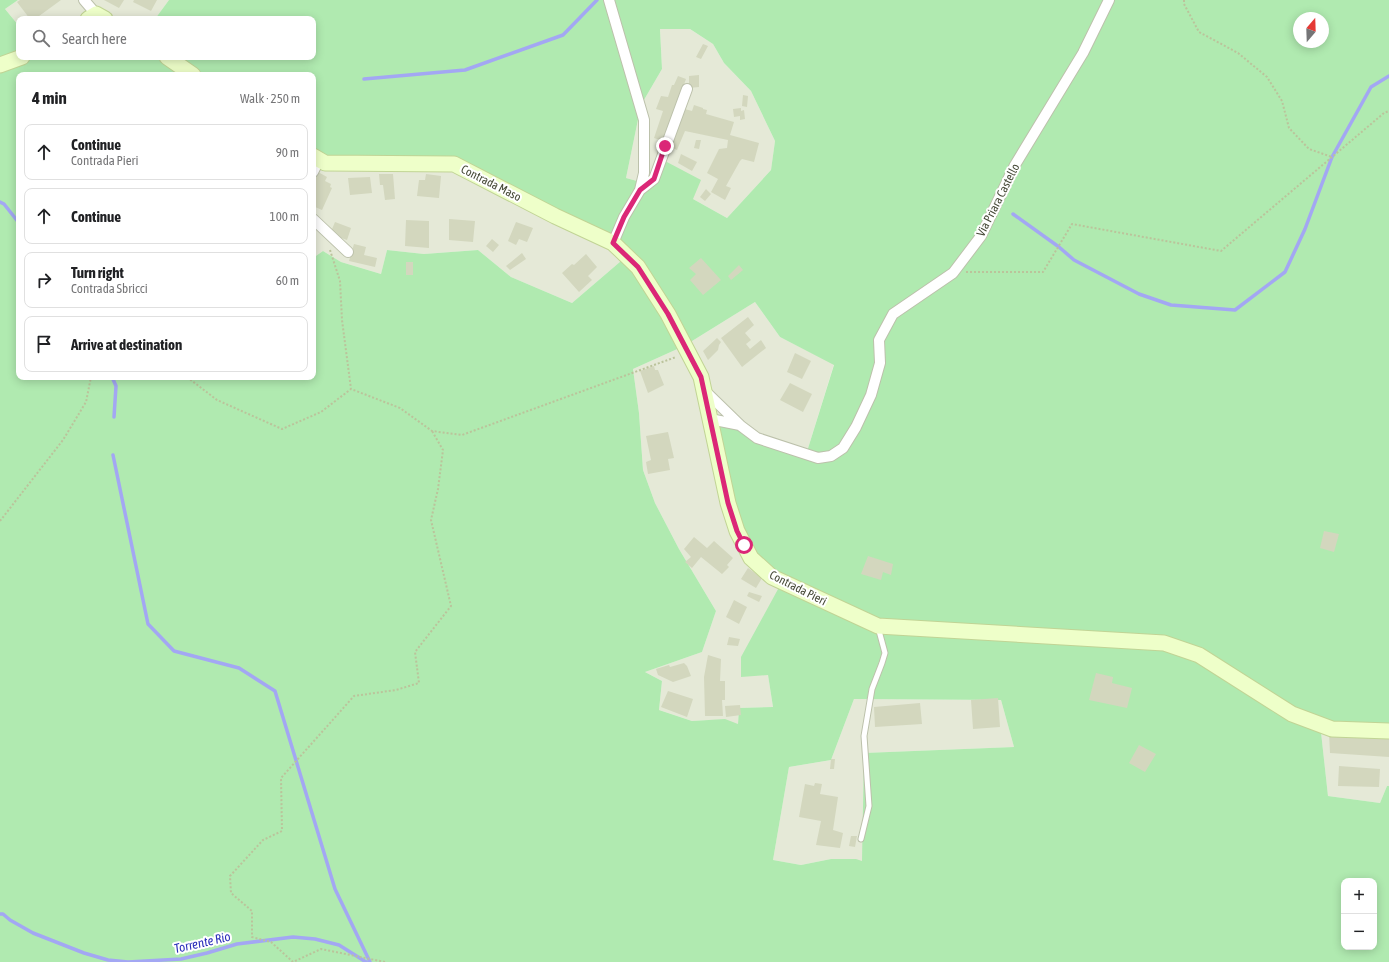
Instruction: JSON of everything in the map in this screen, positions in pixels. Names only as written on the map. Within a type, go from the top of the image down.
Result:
[{"type":"street","points":[[84,0],[95,16]]},
{"type":"street","points":[[609,0],[644,120],[644,173],[640,190],[624,217],[613,243]]},
{"type":"street","name":"Via Priara Castello","points":[[704,390],[740,426],[757,438],[818,458],[831,456],[843,448],[856,427],[871,395],[880,363],[879,340],[893,314],[953,273],[981,236],[1015,165],[1083,53],[1109,0]]},
{"type":"street","points":[[0,65],[16,59]]},
{"type":"street","points":[[171,60],[189,72]]},
{"type":"street","points":[[640,190],[654,179],[687,90]]},
{"type":"street","name":"Contrada Maso","points":[[316,162],[454,164],[555,216],[613,243],[638,267],[668,314],[688,352]]},
{"type":"street","points":[[316,222],[348,252]]},
{"type":"street","name":"Contrada Pieri","points":[[688,352],[701,377],[728,503],[737,531],[751,558],[772,577],[878,626]]},
{"type":"street","points":[[710,419],[740,426]]},
{"type":"street","points":[[878,626],[1164,643],[1199,655],[1292,714],[1332,729],[1389,731]]},
{"type":"lane","points":[[861,839],[869,806],[864,736],[872,689],[885,653],[878,626]]},
{"type":"path","points":[[1184,0],[1184,4],[1199,32],[1238,53],[1267,77],[1282,101],[1289,128],[1309,148],[1332,157]]},
{"type":"path","points":[[953,273],[1043,272],[1072,224],[1221,251],[1384,113],[1389,111]]},
{"type":"path","points":[[324,229],[340,281],[342,320],[351,389]]},
{"type":"path","points":[[432,431],[462,435],[688,352]]},
{"type":"path","points":[[0,521],[63,440],[86,402],[90,380]]},
{"type":"path","points":[[191,380],[217,400],[282,429],[321,412],[351,389]]},
{"type":"path","points":[[351,389],[400,408],[432,431],[443,450],[438,489],[431,520],[451,606],[415,652],[419,683],[396,690],[354,696],[281,778],[282,831],[263,840],[230,876],[231,893],[252,910],[252,937],[270,942],[293,962],[321,949],[385,962]]},
{"type":"shaded area","points":[[18,0],[169,0],[157,16],[16,16],[16,22],[5,9]]},
{"type":"shaded area","points":[[660,28],[690,29],[713,44],[724,63],[751,91],[775,141],[771,170],[727,218],[693,199],[626,178],[641,105],[662,69]]},
{"type":"shaded area","points":[[316,155],[438,159],[628,255],[572,303],[511,277],[478,250],[424,254],[387,250],[381,274],[341,262],[323,251],[316,256]]},
{"type":"shaded area","points":[[755,302],[780,337],[834,364],[805,458],[783,580],[768,675],[773,707],[739,708],[738,724],[710,720],[692,721],[659,710],[662,681],[645,672],[702,652],[716,611],[679,549],[655,503],[643,470],[639,413],[633,369],[684,346]]},
{"type":"shaded area","points":[[854,699],[1001,700],[1014,747],[864,753],[863,861],[831,859],[801,865],[773,860],[789,767],[831,760]]},
{"type":"shaded area","points":[[1320,723],[1389,727],[1389,786],[1387,786],[1380,803],[1328,796]]},
{"type":"green space","points":[[0,0],[18,0],[5,9],[16,22],[16,60],[316,60],[316,16],[157,16],[169,0],[1389,0],[1389,727],[1320,723],[1328,796],[1380,803],[1387,786],[1389,786],[1389,962],[0,962]],"holes":[[[660,29],[690,29],[713,44],[724,63],[751,91],[775,141],[771,170],[727,218],[693,199],[701,180],[665,161],[648,184],[626,178],[641,105],[662,69]],[[755,302],[780,337],[834,365],[805,458],[722,413],[713,429],[741,540],[783,580],[741,657],[741,677],[768,675],[773,707],[739,708],[738,724],[725,719],[692,721],[659,710],[662,681],[645,672],[702,652],[716,611],[679,549],[655,503],[643,470],[639,413],[633,369],[684,346]],[[854,699],[1001,700],[1014,747],[864,753],[862,861],[856,859],[831,859],[801,865],[773,860],[789,767],[831,760]]]},
{"type":"building","points":[[20,0],[61,0],[39,16],[28,16],[17,2]]},
{"type":"building","points":[[104,0],[124,0],[119,8]]},
{"type":"building","points":[[134,0],[157,0],[151,11],[133,2]]},
{"type":"building","points":[[703,44],[708,46],[701,59],[696,57]]},
{"type":"building","points":[[699,75],[699,87],[689,88],[689,76]]},
{"type":"building","points":[[678,76],[686,79],[663,141],[654,138],[663,111],[656,109],[661,96],[668,97],[672,85],[674,85]]},
{"type":"building","points":[[743,95],[748,96],[747,107],[742,106]]},
{"type":"building","points":[[694,105],[707,110],[706,114],[734,122],[730,135],[759,143],[754,162],[742,159],[740,161],[726,186],[731,188],[725,200],[711,192],[718,179],[707,173],[719,149],[727,148],[728,140],[685,131],[677,150],[668,146],[681,108],[692,111]]},
{"type":"building","points":[[741,108],[741,111],[744,110],[745,119],[740,120],[740,116],[734,117],[733,109]]},
{"type":"building","points":[[696,140],[701,140],[699,149],[694,148]]},
{"type":"building","points":[[681,154],[697,162],[692,171],[678,163]]},
{"type":"building","points":[[318,172],[327,177],[325,181],[331,184],[330,187],[332,188],[322,210],[316,207],[316,174]]},
{"type":"building","points":[[379,174],[393,174],[395,199],[385,200],[383,185],[380,185]]},
{"type":"building","points":[[426,174],[441,176],[439,198],[417,196],[419,180],[425,180]]},
{"type":"building","points":[[370,177],[372,193],[350,195],[348,178]]},
{"type":"building","points":[[706,189],[711,194],[705,201],[700,197]]},
{"type":"building","points":[[449,219],[475,221],[473,242],[449,240]]},
{"type":"building","points":[[406,220],[429,221],[429,248],[405,246]]},
{"type":"building","points":[[335,222],[351,228],[347,240],[330,234]]},
{"type":"building","points":[[516,222],[533,228],[527,242],[519,239],[516,245],[508,241]]},
{"type":"building","points":[[492,239],[499,245],[493,252],[486,246]]},
{"type":"building","points":[[354,244],[366,247],[364,255],[377,258],[375,267],[349,261]]},
{"type":"building","points":[[522,253],[526,259],[510,270],[506,266]]},
{"type":"building","points":[[586,254],[597,267],[588,276],[592,280],[579,292],[562,273]]},
{"type":"building","points":[[701,258],[721,280],[703,295],[690,280],[696,274],[689,268]]},
{"type":"building","points":[[406,262],[413,262],[413,275],[406,275]]},
{"type":"building","points":[[739,265],[743,270],[731,280],[728,276]]},
{"type":"building","points":[[748,317],[754,325],[745,333],[751,340],[746,344],[750,349],[761,340],[766,348],[742,367],[721,338]]},
{"type":"building","points":[[717,338],[721,342],[718,350],[708,360],[703,351]]},
{"type":"building","points":[[795,353],[811,361],[802,379],[787,372]]},
{"type":"building","points":[[654,366],[655,370],[658,370],[664,385],[648,393],[640,371]]},
{"type":"building","points":[[790,383],[812,394],[803,412],[780,400]]},
{"type":"building","points":[[668,432],[674,458],[668,459],[670,470],[648,474],[646,462],[651,460],[646,436]]},
{"type":"building","points":[[1324,531],[1339,534],[1334,552],[1320,548]]},
{"type":"building","points":[[694,537],[707,548],[714,541],[733,558],[727,565],[729,567],[722,574],[701,557],[692,568],[685,562],[691,557],[684,549]]},
{"type":"building","points":[[868,556],[893,564],[891,575],[883,572],[881,580],[861,574]]},
{"type":"building","points":[[748,568],[762,578],[756,588],[741,579]]},
{"type":"building","points":[[749,592],[762,596],[759,602],[747,596]]},
{"type":"building","points":[[734,600],[747,607],[739,624],[726,617]]},
{"type":"building","points":[[729,637],[740,639],[738,646],[727,645]]},
{"type":"building","points":[[708,655],[721,659],[720,681],[725,681],[725,700],[722,700],[723,716],[705,716],[704,677]]},
{"type":"building","points":[[684,663],[687,666],[691,676],[673,682],[658,675],[656,669],[669,665],[670,667]]},
{"type":"building","points":[[1096,673],[1113,677],[1112,683],[1132,688],[1127,708],[1089,700]]},
{"type":"building","points":[[668,691],[693,699],[687,717],[661,707]]},
{"type":"building","points":[[998,698],[1000,727],[973,729],[971,700]]},
{"type":"building","points":[[920,703],[922,724],[875,727],[874,707]]},
{"type":"building","points":[[740,705],[741,715],[726,717],[725,706]]},
{"type":"building","points":[[1329,733],[1389,737],[1389,757],[1330,753]]},
{"type":"building","points":[[1139,745],[1156,754],[1145,772],[1129,763]]},
{"type":"building","points":[[831,759],[835,759],[834,769],[830,769]]},
{"type":"building","points":[[1339,766],[1380,769],[1379,787],[1338,786]]},
{"type":"building","points":[[815,783],[822,784],[820,794],[838,797],[833,830],[843,833],[840,848],[816,845],[821,821],[799,817],[805,784],[814,786]]},
{"type":"building","points":[[851,836],[857,836],[855,847],[849,846]]},
{"type":"waterway","points":[[364,79],[465,70],[563,35],[597,0]]},
{"type":"waterway","points":[[1013,214],[1059,247],[1074,260],[1139,294],[1171,305],[1235,310],[1285,272],[1305,229],[1332,157],[1371,87],[1389,76]]},
{"type":"waterway","points":[[0,202],[4,204],[16,219]]},
{"type":"waterway","points":[[113,380],[116,386],[114,417]]},
{"type":"waterway","points":[[113,455],[148,624],[174,651],[239,668],[275,691],[335,889],[370,962]]},
{"type":"waterway","name":"Torrente Rio","points":[[0,914],[3,914],[10,920],[33,933],[84,953],[108,960],[128,962],[181,959],[237,944],[293,937],[315,939],[339,945],[366,962]]},
{"type":"route","points":[[665,146],[654,179],[640,190],[624,217],[613,243],[638,267],[668,314],[701,377],[728,503],[737,531],[744,545]]}]
